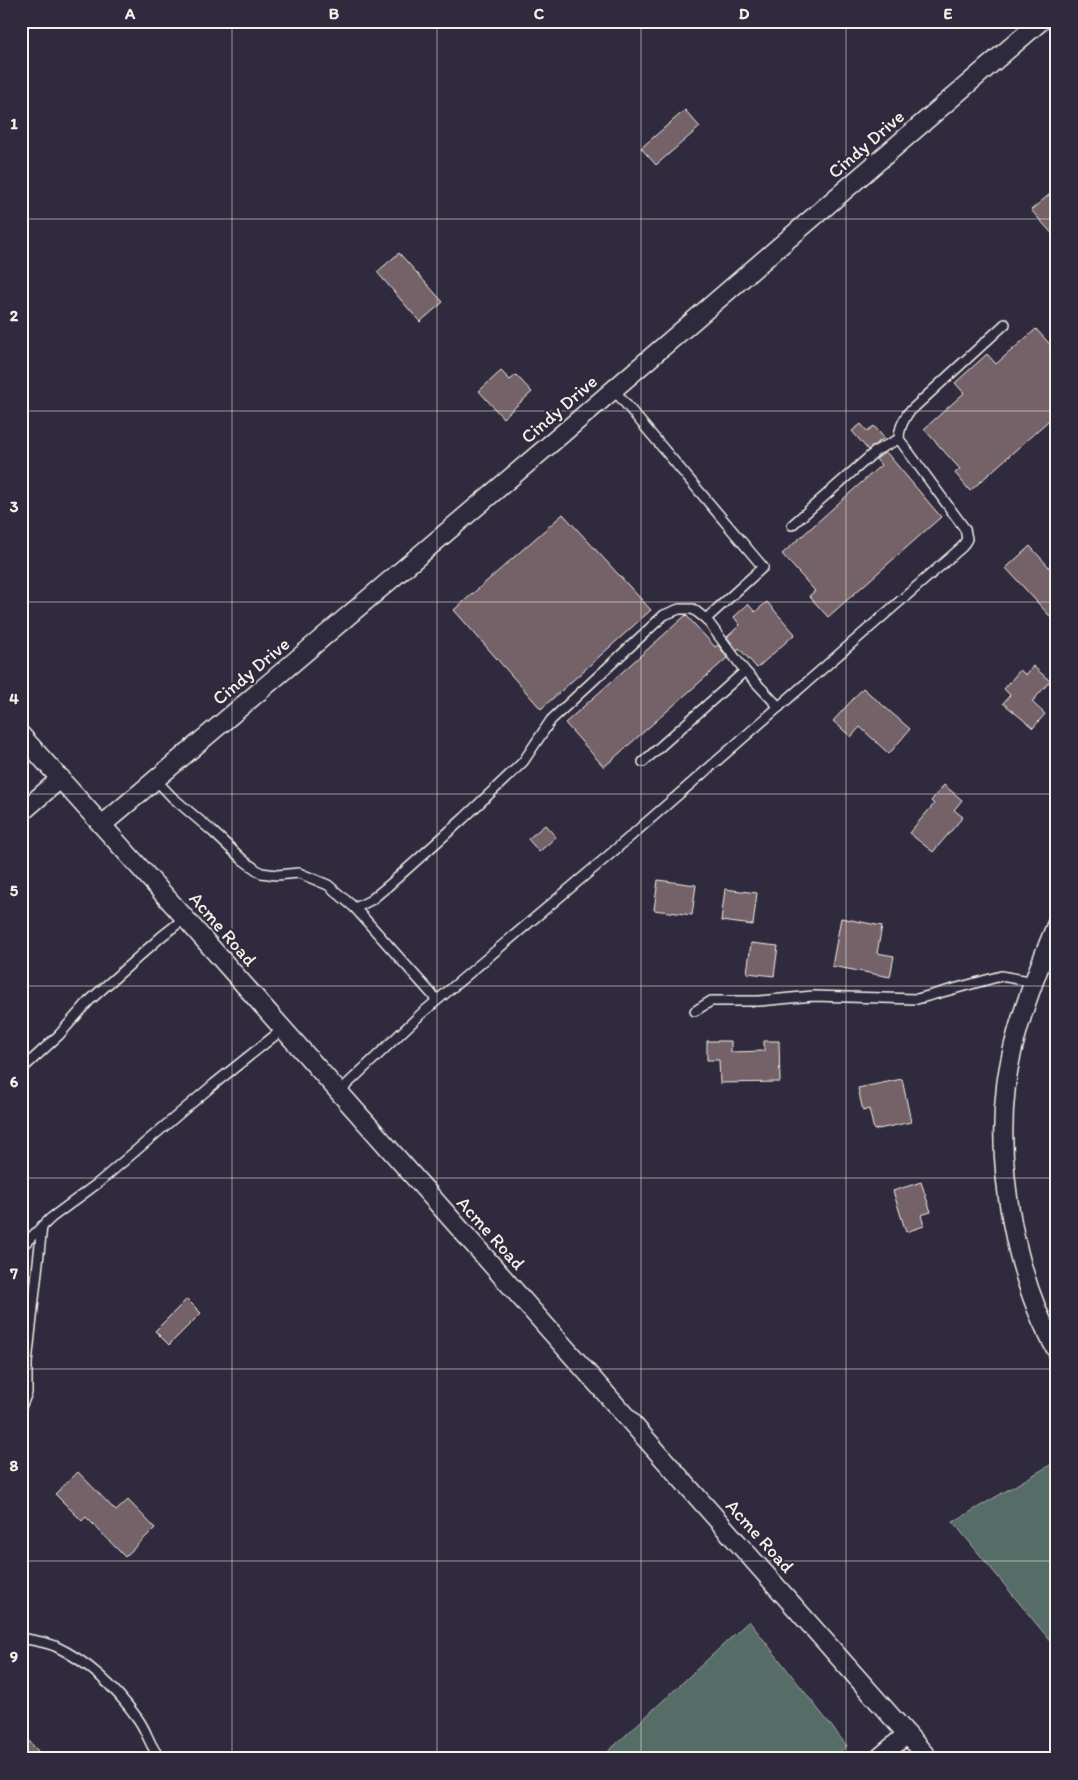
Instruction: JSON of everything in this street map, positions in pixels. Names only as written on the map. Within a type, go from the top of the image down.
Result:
[{"type":"street","name":"Cindy Drive","points":[[102,825],[614,390],[1041,21]]},
{"type":"street","name":"Acme Road","points":[[21,735],[186,918],[929,1759]]},
{"type":"street","points":[[21,813],[61,778]]},
{"type":"street","points":[[1057,923],[1034,982],[1016,1041],[1006,1085],[1003,1132],[1004,1164],[1010,1210],[1020,1256],[1034,1301],[1057,1351]]},
{"type":"street","points":[[878,1759],[906,1734]]},
{"type":"lane","points":[[339,1092],[437,1000],[608,856],[962,547],[967,539],[965,529],[899,439],[901,424],[908,413],[1004,324]]},
{"type":"lane","points":[[614,390],[763,567],[706,619]]},
{"type":"lane","points":[[792,525],[877,450],[899,439]]},
{"type":"lane","points":[[355,908],[371,900],[388,886],[464,818],[523,762],[551,720],[664,615],[679,609],[694,609],[706,619],[745,671],[779,707]]},
{"type":"lane","points":[[643,762],[745,671]]},
{"type":"lane","points":[[156,780],[172,797],[243,860],[261,873],[277,875],[299,873],[328,885],[355,908],[437,1000]]},
{"type":"lane","points":[[21,1070],[60,1035],[108,984],[162,936],[186,918]]},
{"type":"lane","points":[[695,1011],[711,1001],[760,1001],[813,996],[916,999],[1001,976],[1034,982]]},
{"type":"lane","points":[[21,1247],[51,1218],[98,1183],[214,1084],[283,1029]]},
{"type":"lane","points":[[21,1407],[27,1393],[27,1363],[42,1226]]},
{"type":"lane","points":[[21,1638],[53,1645],[90,1666],[115,1691],[140,1721],[153,1750],[161,1759]]},
{"type":"lane","points":[[146,1759],[153,1750]]},
{"type":"green space","points":[[1057,1461],[1057,1649],[953,1522]]},
{"type":"green space","points":[[749,1621],[847,1746],[831,1759],[600,1759]]},
{"type":"building","points":[[685,110],[700,127],[656,165],[641,148]]},
{"type":"building","points":[[1057,188],[1057,239],[1031,210]]},
{"type":"building","points":[[399,253],[443,302],[420,322],[377,272]]},
{"type":"building","points":[[1036,329],[1057,352],[1057,413],[970,491],[955,473],[960,469],[924,429],[964,393],[955,383],[987,354],[996,364]]},
{"type":"building","points":[[501,371],[510,380],[516,375],[532,392],[503,418],[479,391]]},
{"type":"building","points":[[861,424],[867,431],[874,426],[884,438],[868,450],[852,431]]},
{"type":"building","points":[[886,452],[941,517],[828,617],[809,596],[815,591],[782,554],[881,465],[876,459]]},
{"type":"building","points":[[563,514],[651,610],[541,709],[454,610]]},
{"type":"building","points":[[1030,546],[1057,576],[1057,624],[1006,568]]},
{"type":"building","points":[[767,602],[795,634],[757,668],[739,648],[737,650],[727,637],[740,625],[734,617],[748,604],[755,612]]},
{"type":"building","points":[[686,615],[715,647],[718,645],[727,658],[604,767],[565,723]]},
{"type":"building","points":[[1033,666],[1050,681],[1032,702],[1045,714],[1033,728],[1003,703],[1010,695],[1004,689],[1020,670],[1026,675]]},
{"type":"building","points":[[863,688],[910,729],[889,754],[860,727],[851,737],[833,721]]},
{"type":"building","points":[[944,785],[962,800],[954,810],[963,817],[933,852],[909,833],[934,804],[931,801]]},
{"type":"building","points":[[545,825],[556,837],[539,852],[528,839]]},
{"type":"building","points":[[658,880],[696,885],[692,915],[654,910]]},
{"type":"building","points":[[725,889],[757,893],[753,925],[721,921]]},
{"type":"building","points":[[841,918],[882,926],[877,953],[894,956],[890,977],[832,966]]},
{"type":"building","points":[[751,943],[778,946],[774,976],[747,973]]},
{"type":"building","points":[[707,1041],[731,1041],[731,1052],[764,1051],[764,1041],[779,1041],[780,1082],[720,1083],[719,1060],[707,1060]]},
{"type":"building","points":[[902,1079],[911,1122],[874,1130],[869,1109],[863,1111],[858,1088]]},
{"type":"building","points":[[921,1182],[931,1212],[921,1215],[924,1226],[906,1232],[893,1191]]},
{"type":"building","points":[[187,1299],[201,1313],[169,1345],[155,1331]]},
{"type":"building","points":[[78,1472],[116,1511],[128,1500],[155,1528],[125,1557],[86,1517],[82,1521],[55,1494]]},
{"type":"building","points":[[21,1732],[45,1759],[21,1759]]}]
